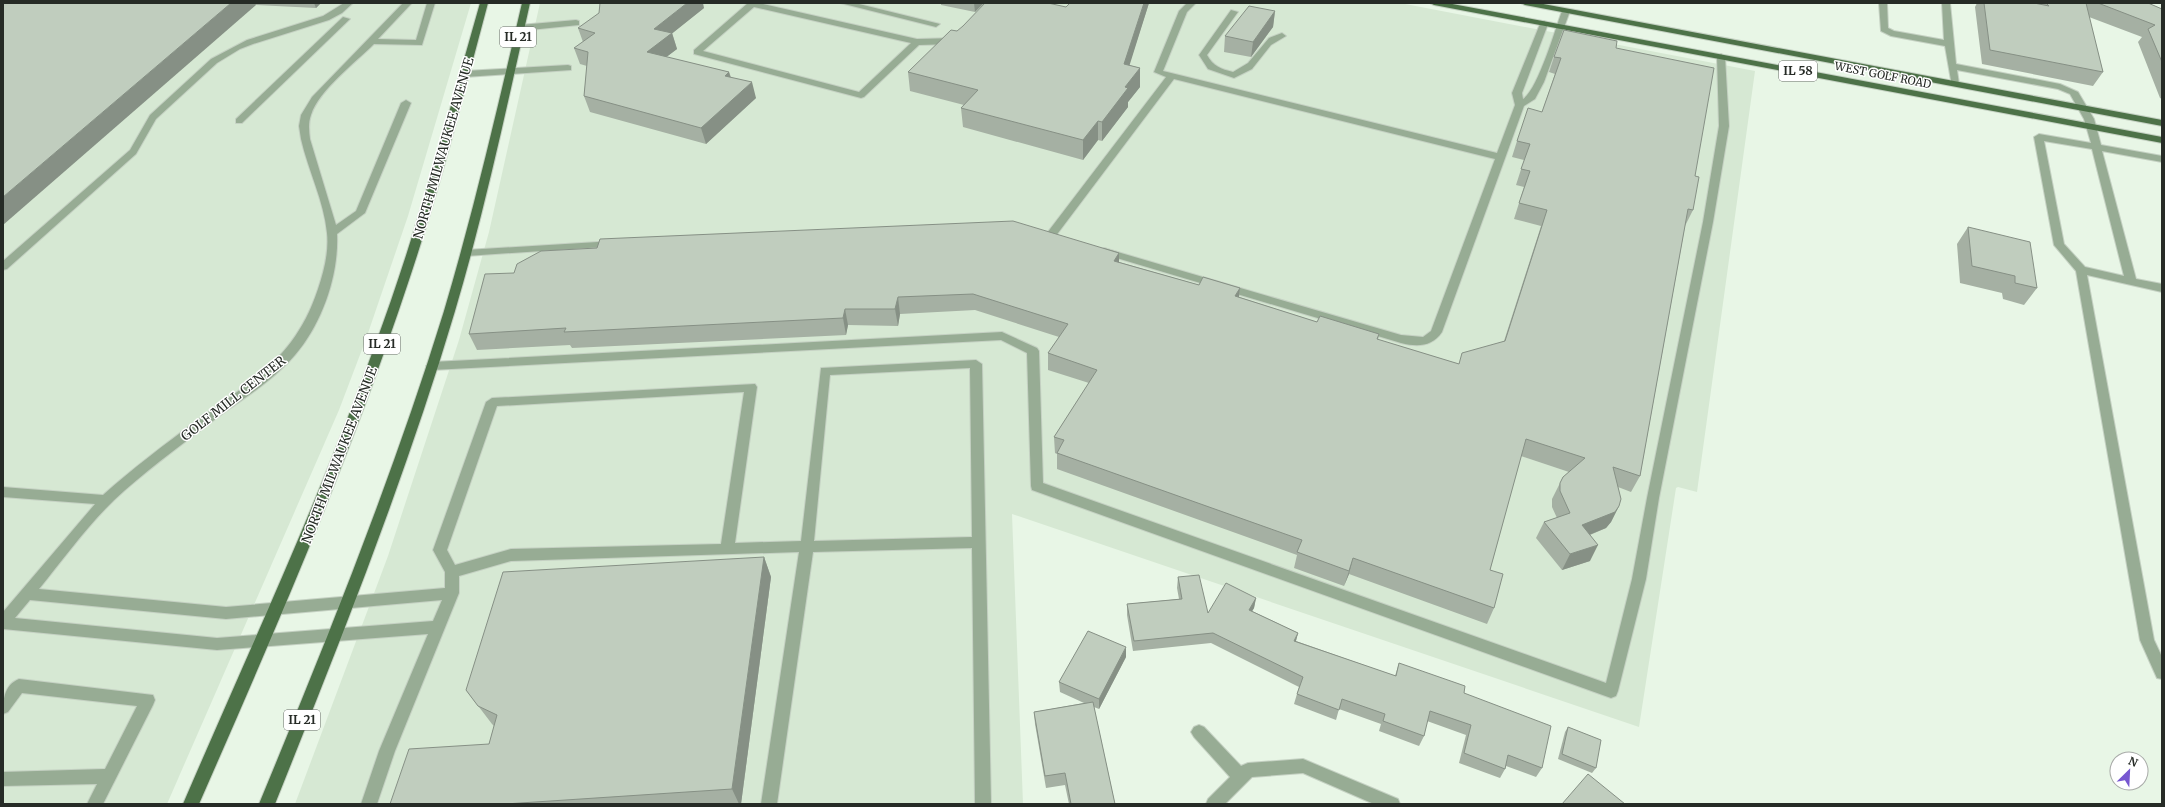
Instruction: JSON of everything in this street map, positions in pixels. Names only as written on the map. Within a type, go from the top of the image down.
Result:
[{"type":"main road","name":"NORTH MILWAUKEE AVENUE","points":[[191,804],[278,608],[339,460],[390,321],[426,213],[484,3]]},
{"type":"main road","name":"IL 21","points":[[267,804],[348,602],[403,452],[432,366],[466,253],[526,3]]},
{"type":"main road","name":"WEST GOLF ROAD","points":[[1434,3],[2162,140]]},
{"type":"main road","name":"WEST GOLF ROAD","points":[[1524,3],[2162,123]]},
{"type":"street","points":[[3,267],[133,152],[139,144],[147,123],[213,62],[246,43],[331,16],[349,3]]},
{"type":"street","name":"GOLF MILL CENTER","points":[[3,623],[106,500],[172,445],[264,377],[290,354],[309,325],[324,290],[332,254],[332,234],[330,215],[304,134],[304,125],[307,114],[317,98],[408,3]]},
{"type":"street","points":[[372,41],[419,44],[431,3]]},
{"type":"street","points":[[844,3],[936,24]]},
{"type":"street","points":[[879,11],[888,3]]},
{"type":"street","points":[[1192,3],[1183,11],[1158,72],[1500,157]]},
{"type":"street","points":[[1883,3],[1884,29],[1891,33],[1950,44]]},
{"type":"street","points":[[1946,3],[1955,84]]},
{"type":"street","points":[[918,42],[861,95],[697,52],[753,4],[918,42],[960,41],[965,36]]},
{"type":"street","points":[[1095,248],[1401,339],[1424,341],[1432,337],[1436,332],[1520,105],[1532,97],[1540,82],[1566,11]]},
{"type":"street","points":[[1234,12],[1203,55],[1207,65],[1217,70],[1234,75],[1246,69],[1270,39],[1282,36]]},
{"type":"street","points":[[239,121],[346,19]]},
{"type":"street","points":[[520,28],[576,23]]},
{"type":"street","points":[[1520,105],[1517,94],[1544,24]]},
{"type":"street","points":[[432,366],[1002,336],[1033,351],[1037,486],[1611,691],[1639,579],[1653,498],[1708,222],[1724,126],[1721,57]]},
{"type":"street","points":[[1952,66],[2060,87],[2073,92],[2091,126],[2131,281]]},
{"type":"street","points":[[465,74],[568,68]]},
{"type":"street","points":[[1065,240],[1046,234],[1171,76]]},
{"type":"street","points":[[332,234],[360,213],[406,103]]},
{"type":"street","points":[[2159,159],[2040,137],[2059,246],[2080,270],[2147,640],[2162,673]]},
{"type":"street","points":[[466,253],[624,243]]},
{"type":"street","points":[[2080,270],[2162,288]]},
{"type":"street","points":[[769,804],[806,547],[825,372],[976,364],[983,804]]},
{"type":"street","points":[[369,804],[387,751],[452,593],[452,572],[440,550],[492,402],[752,387],[728,549]]},
{"type":"street","points":[[3,492],[106,500]]},
{"type":"street","points":[[452,572],[511,556],[978,542]]},
{"type":"street","points":[[27,594],[226,613],[452,593]]},
{"type":"street","name":"GOLF MILL CENTER","points":[[3,623],[217,644],[438,627]]},
{"type":"street","points":[[3,707],[19,686],[148,700],[95,804]]},
{"type":"street","points":[[1199,732],[1241,777]]},
{"type":"street","points":[[1214,804],[1248,770],[1303,766],[1392,804]]},
{"type":"street","points":[[3,779],[109,776]]},
{"type":"shaded area","points":[[3,3],[471,3],[408,216],[366,339],[339,410],[167,804],[3,804]]},
{"type":"shaded area","points":[[540,3],[1400,3],[1755,71],[1697,492],[1678,487],[1676,488],[1639,727],[1012,514],[1023,804],[295,804],[388,556],[459,340],[489,232]]},
{"type":"building","points":[[3,3],[231,3],[3,197]]},
{"type":"building","points":[[600,3],[687,3],[654,29],[672,33],[647,52],[729,72],[725,76],[752,82],[701,128],[584,96],[588,52],[574,48],[595,33],[578,28],[599,13]]},
{"type":"building","points":[[985,3],[1048,3],[1066,7],[1070,3],[1144,3],[1124,64],[1140,68],[1125,87],[1128,88],[1102,122],[1098,121],[1083,140],[961,108],[978,90],[908,72],[951,30],[957,31]]},
{"type":"building","points":[[1984,3],[2034,3],[2049,6],[2046,3],[2086,3],[2103,72],[1990,50]]},
{"type":"building","points":[[2098,3],[2148,3],[2162,9],[2162,62],[2148,29],[2155,25]]},
{"type":"building","points":[[1249,6],[1275,11],[1253,42],[1225,36]]},
{"type":"building","points":[[1564,30],[1617,41],[1616,48],[1714,68],[1695,176],[1699,177],[1693,210],[1688,209],[1640,476],[1613,467],[1621,499],[1619,506],[1615,512],[1582,525],[1598,545],[1570,554],[1544,522],[1570,513],[1560,491],[1560,483],[1563,477],[1585,458],[1526,439],[1490,570],[1503,574],[1494,608],[1353,558],[1349,571],[1297,552],[1302,540],[1057,453],[1064,440],[1054,437],[1097,370],[1048,353],[1068,324],[973,294],[898,297],[895,309],[845,309],[843,318],[564,332],[566,328],[469,334],[485,274],[514,273],[517,264],[541,251],[597,248],[600,239],[1013,221],[1119,253],[1114,261],[1199,285],[1203,277],[1240,288],[1235,296],[1317,322],[1320,316],[1379,334],[1377,339],[1459,364],[1462,353],[1505,341],[1547,210],[1519,203],[1530,171],[1521,169],[1530,144],[1517,141],[1528,108],[1542,112],[1561,58],[1554,57]]},
{"type":"building","points":[[1968,227],[2030,242],[2037,288],[2015,283],[2015,276],[1972,266]]},
{"type":"building","points":[[764,557],[732,789],[505,804],[390,804],[409,749],[489,744],[497,715],[478,706],[466,690],[503,572]]},
{"type":"building","points":[[1199,575],[1208,613],[1226,583],[1256,598],[1249,610],[1298,633],[1294,641],[1396,676],[1399,663],[1465,686],[1464,693],[1551,726],[1542,768],[1508,755],[1505,769],[1464,753],[1471,725],[1430,711],[1424,736],[1383,721],[1385,714],[1342,699],[1339,710],[1297,694],[1303,677],[1213,633],[1134,641],[1127,604],[1182,599],[1178,577]]},
{"type":"building","points":[[1088,631],[1126,647],[1099,699],[1059,682]]},
{"type":"building","points":[[1093,702],[1115,804],[1071,804],[1065,773],[1045,776],[1034,712]]},
{"type":"building","points":[[1568,727],[1601,740],[1596,768],[1562,754]]},
{"type":"building","points":[[1588,774],[1625,804],[1562,804]]}]
